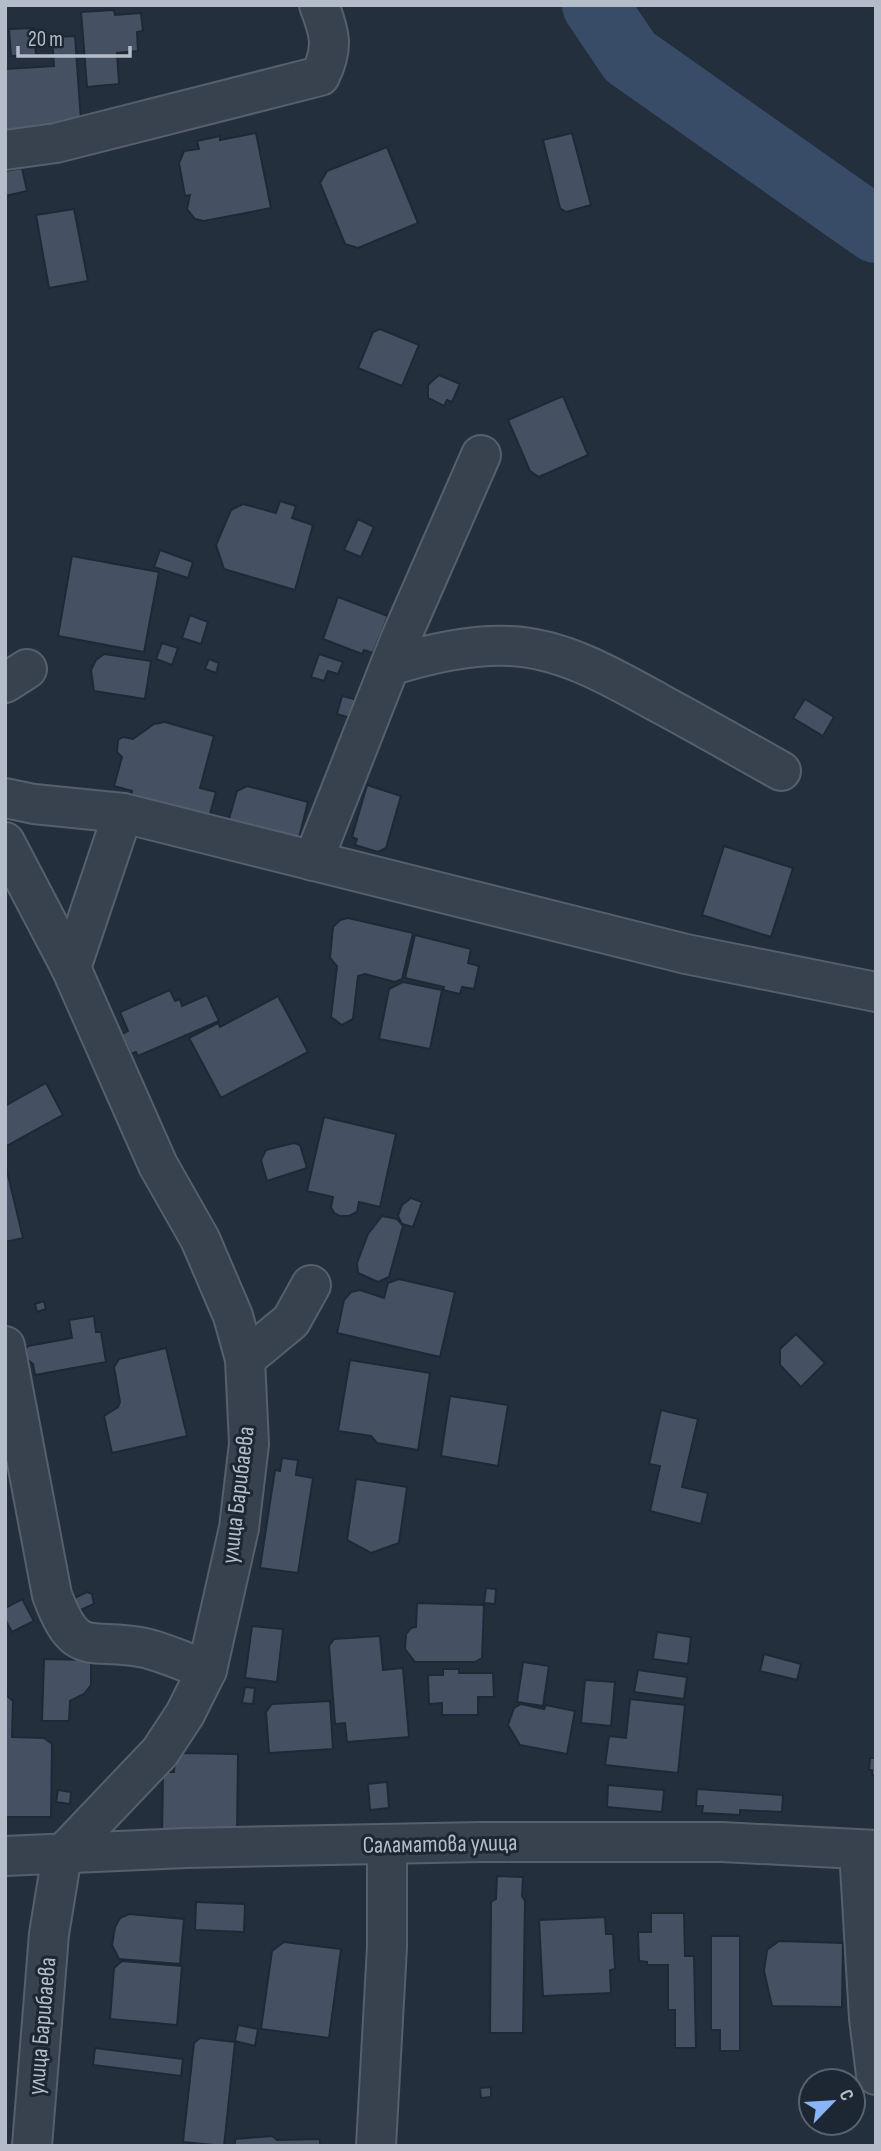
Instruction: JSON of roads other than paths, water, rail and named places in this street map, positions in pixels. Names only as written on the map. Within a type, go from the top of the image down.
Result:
[{"type":"street","points":[[5,150],[56,143],[320,76],[328,59],[330,33],[319,5]]},
{"type":"street","points":[[313,861],[390,666],[481,456]]},
{"type":"street","points":[[390,666],[425,655],[487,647],[511,646],[552,654],[602,672],[781,771]]},
{"type":"street","points":[[5,798],[34,804],[122,813],[686,954],[876,992]]},
{"type":"street","points":[[71,968],[122,813]]},
{"type":"street","name":"улица Барибаева","points":[[5,842],[71,968],[158,1165],[200,1239],[233,1316],[245,1359],[249,1444],[239,1528],[207,1670],[185,1714],[160,1752],[62,1855],[49,1934],[32,2146]]},
{"type":"street","points":[[245,1359],[291,1321],[311,1285]]},
{"type":"street","points":[[5,1346],[52,1595],[62,1623],[83,1643],[145,1648],[207,1670]]},
{"type":"street","name":"Саламатова улица","points":[[5,1856],[186,1848],[481,1842],[722,1842],[867,1850]]},
{"type":"street","points":[[376,2146],[387,1947],[387,1845]]},
{"type":"street","points":[[867,1850],[866,1981],[876,2075]]},
{"type":"waterway","points":[[595,5],[630,57],[876,230]]}]
